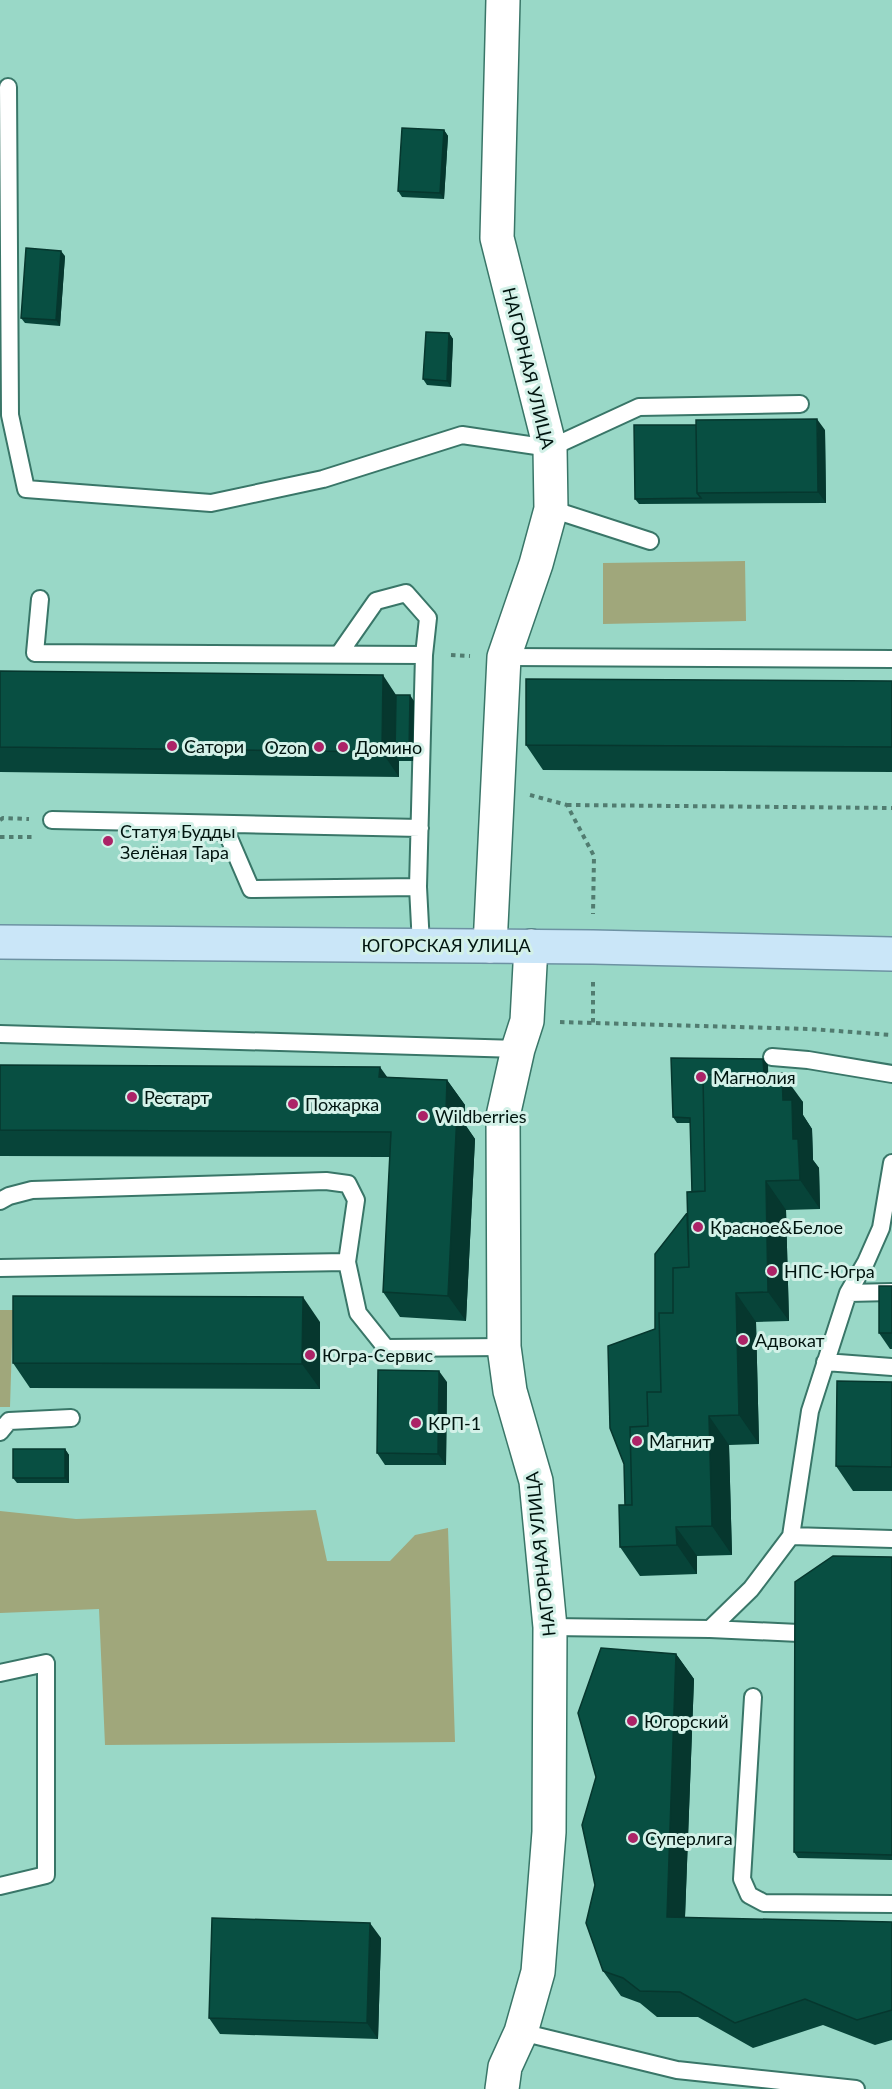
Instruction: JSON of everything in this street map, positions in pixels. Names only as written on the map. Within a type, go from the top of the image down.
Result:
[{"type":"main road","name":"ЮГОРСКАЯ УЛИЦА","points":[[0,942],[593,946],[892,954]]},
{"type":"street","name":"НАГОРНАЯ УЛИЦА","points":[[490,946],[498,786],[491,656],[536,564],[551,509],[550,448],[497,238],[503,0]]},
{"type":"street","name":"НАГОРНАЯ УЛИЦА","points":[[502,2089],[505,2067],[521,2032],[538,1972],[547,1856],[550,1627],[536,1481],[510,1391],[504,1347],[503,1116],[527,1020],[531,946]]},
{"type":"lane","points":[[8,87],[10,416],[26,489],[211,503],[323,479],[462,435],[550,448],[639,407],[800,404]]},
{"type":"lane","points":[[551,509],[650,541]]},
{"type":"lane","points":[[339,654],[376,601],[406,593],[428,618],[424,655],[418,887],[421,945]]},
{"type":"lane","points":[[40,598],[35,653],[424,655]]},
{"type":"lane","points":[[491,656],[892,660]]},
{"type":"lane","points":[[52,820],[420,828]]},
{"type":"lane","points":[[212,825],[229,838],[251,889],[418,887]]},
{"type":"lane","points":[[0,1034],[518,1049]]},
{"type":"lane","points":[[772,1057],[808,1060],[892,1074]]},
{"type":"lane","points":[[711,1629],[751,1589],[791,1536],[810,1411],[849,1293],[881,1228],[892,1163]]},
{"type":"lane","points":[[0,1201],[9,1196],[32,1190],[326,1181],[348,1184],[356,1200],[347,1262],[358,1313],[386,1348],[504,1347]]},
{"type":"lane","points":[[0,1268],[347,1262]]},
{"type":"lane","points":[[849,1293],[892,1292]]},
{"type":"lane","points":[[825,1362],[892,1367]]},
{"type":"lane","points":[[0,1432],[9,1421],[71,1418]]},
{"type":"lane","points":[[791,1536],[892,1539]]},
{"type":"lane","points":[[550,1627],[711,1629],[799,1633]]},
{"type":"lane","points":[[0,1672],[46,1663],[46,1875],[0,1886]]},
{"type":"lane","points":[[753,1697],[742,1880],[748,1895],[764,1903],[892,1904]]},
{"type":"lane","points":[[521,2032],[676,2070],[856,2089]]},
{"type":"path","points":[[447,655],[491,656]]},
{"type":"path","points":[[498,786],[567,805],[892,808]]},
{"type":"path","points":[[567,805],[594,856],[593,1023]]},
{"type":"green space","points":[[745,561],[746,621],[603,624],[603,563]]},
{"type":"green space","points":[[0,1310],[13,1310],[10,1407],[0,1407]]},
{"type":"green space","points":[[316,1510],[327,1561],[390,1561],[415,1535],[448,1528],[455,1742],[105,1745],[99,1609],[0,1613],[0,1511],[76,1519]]},
{"type":"building","points":[[402,128],[444,130],[440,193],[398,191]]},
{"type":"building","points":[[26,248],[61,251],[56,320],[21,318]]},
{"type":"building","points":[[426,332],[449,333],[447,381],[423,379]]},
{"type":"building","points":[[817,419],[818,492],[697,493],[696,420]]},
{"type":"building","points":[[634,425],[696,425],[697,493],[701,498],[635,499]]},
{"type":"building","points":[[0,671],[383,675],[382,752],[0,747]]},
{"type":"building","points":[[526,679],[892,681],[892,747],[526,745]]},
{"type":"building","points":[[396,695],[410,695],[409,755],[395,755]]},
{"type":"building","points":[[671,1058],[763,1059],[764,1073],[703,1075],[705,1191],[692,1192],[690,1118],[673,1117]]},
{"type":"building","points":[[0,1065],[380,1067],[379,1077],[447,1080],[446,1113],[457,1114],[448,1296],[383,1292],[391,1132],[0,1130]]},
{"type":"building","points":[[782,1073],[783,1100],[792,1100],[793,1139],[798,1139],[800,1180],[766,1181],[768,1292],[736,1293],[739,1415],[709,1416],[712,1526],[676,1527],[677,1545],[620,1547],[619,1505],[632,1505],[630,1427],[648,1426],[647,1392],[661,1392],[659,1313],[673,1313],[673,1268],[689,1267],[687,1192],[705,1191],[703,1075]]},
{"type":"building","points":[[687,1213],[689,1267],[673,1268],[673,1313],[659,1313],[661,1392],[647,1392],[648,1426],[630,1427],[632,1505],[625,1505],[624,1464],[610,1428],[608,1346],[655,1329],[655,1254]]},
{"type":"building","points":[[879,1286],[892,1286],[892,1333],[879,1333]]},
{"type":"building","points":[[13,1296],[303,1297],[302,1364],[13,1363]]},
{"type":"building","name":"КРП-1","points":[[378,1370],[439,1371],[438,1454],[377,1453]]},
{"type":"building","points":[[837,1381],[892,1382],[892,1467],[836,1466]]},
{"type":"building","points":[[13,1449],[65,1449],[65,1478],[13,1478]]},
{"type":"building","points":[[833,1556],[892,1557],[892,1855],[794,1852],[795,1582]]},
{"type":"building","points":[[601,1648],[676,1654],[667,1917],[892,1922],[892,2010],[857,2020],[805,1999],[735,2023],[680,1992],[640,1991],[623,1978],[603,1971],[586,1923],[595,1885],[582,1825],[596,1777],[578,1713]]},
{"type":"building","points":[[212,1918],[370,1923],[367,2023],[209,2018]]},
{"type":"place","name":"Сатори","points":[[172,746]]},
{"type":"place","name":"Ozon","points":[[319,747]]},
{"type":"place","name":"Домино","points":[[343,747]]},
{"type":"place","name":"Статуя Будды Зелёная Тара","points":[[108,841]]},
{"type":"place","name":"Магнолия","points":[[701,1077]]},
{"type":"place","name":"Рестарт","points":[[132,1097]]},
{"type":"place","name":"Пожарка","points":[[293,1104]]},
{"type":"place","name":"Wildberries","points":[[423,1116]]},
{"type":"place","name":"Красное&Белое","points":[[698,1227]]},
{"type":"place","name":"НПС-Югра","points":[[772,1271]]},
{"type":"place","name":"Адвокат","points":[[743,1340]]},
{"type":"place","name":"Югра-Сервис","points":[[310,1355]]},
{"type":"place","name":"КРП-1","points":[[416,1423]]},
{"type":"place","name":"Магнит","points":[[637,1441]]},
{"type":"place","name":"Югорский","points":[[632,1721]]},
{"type":"place","name":"Суперлига","points":[[633,1838]]}]
